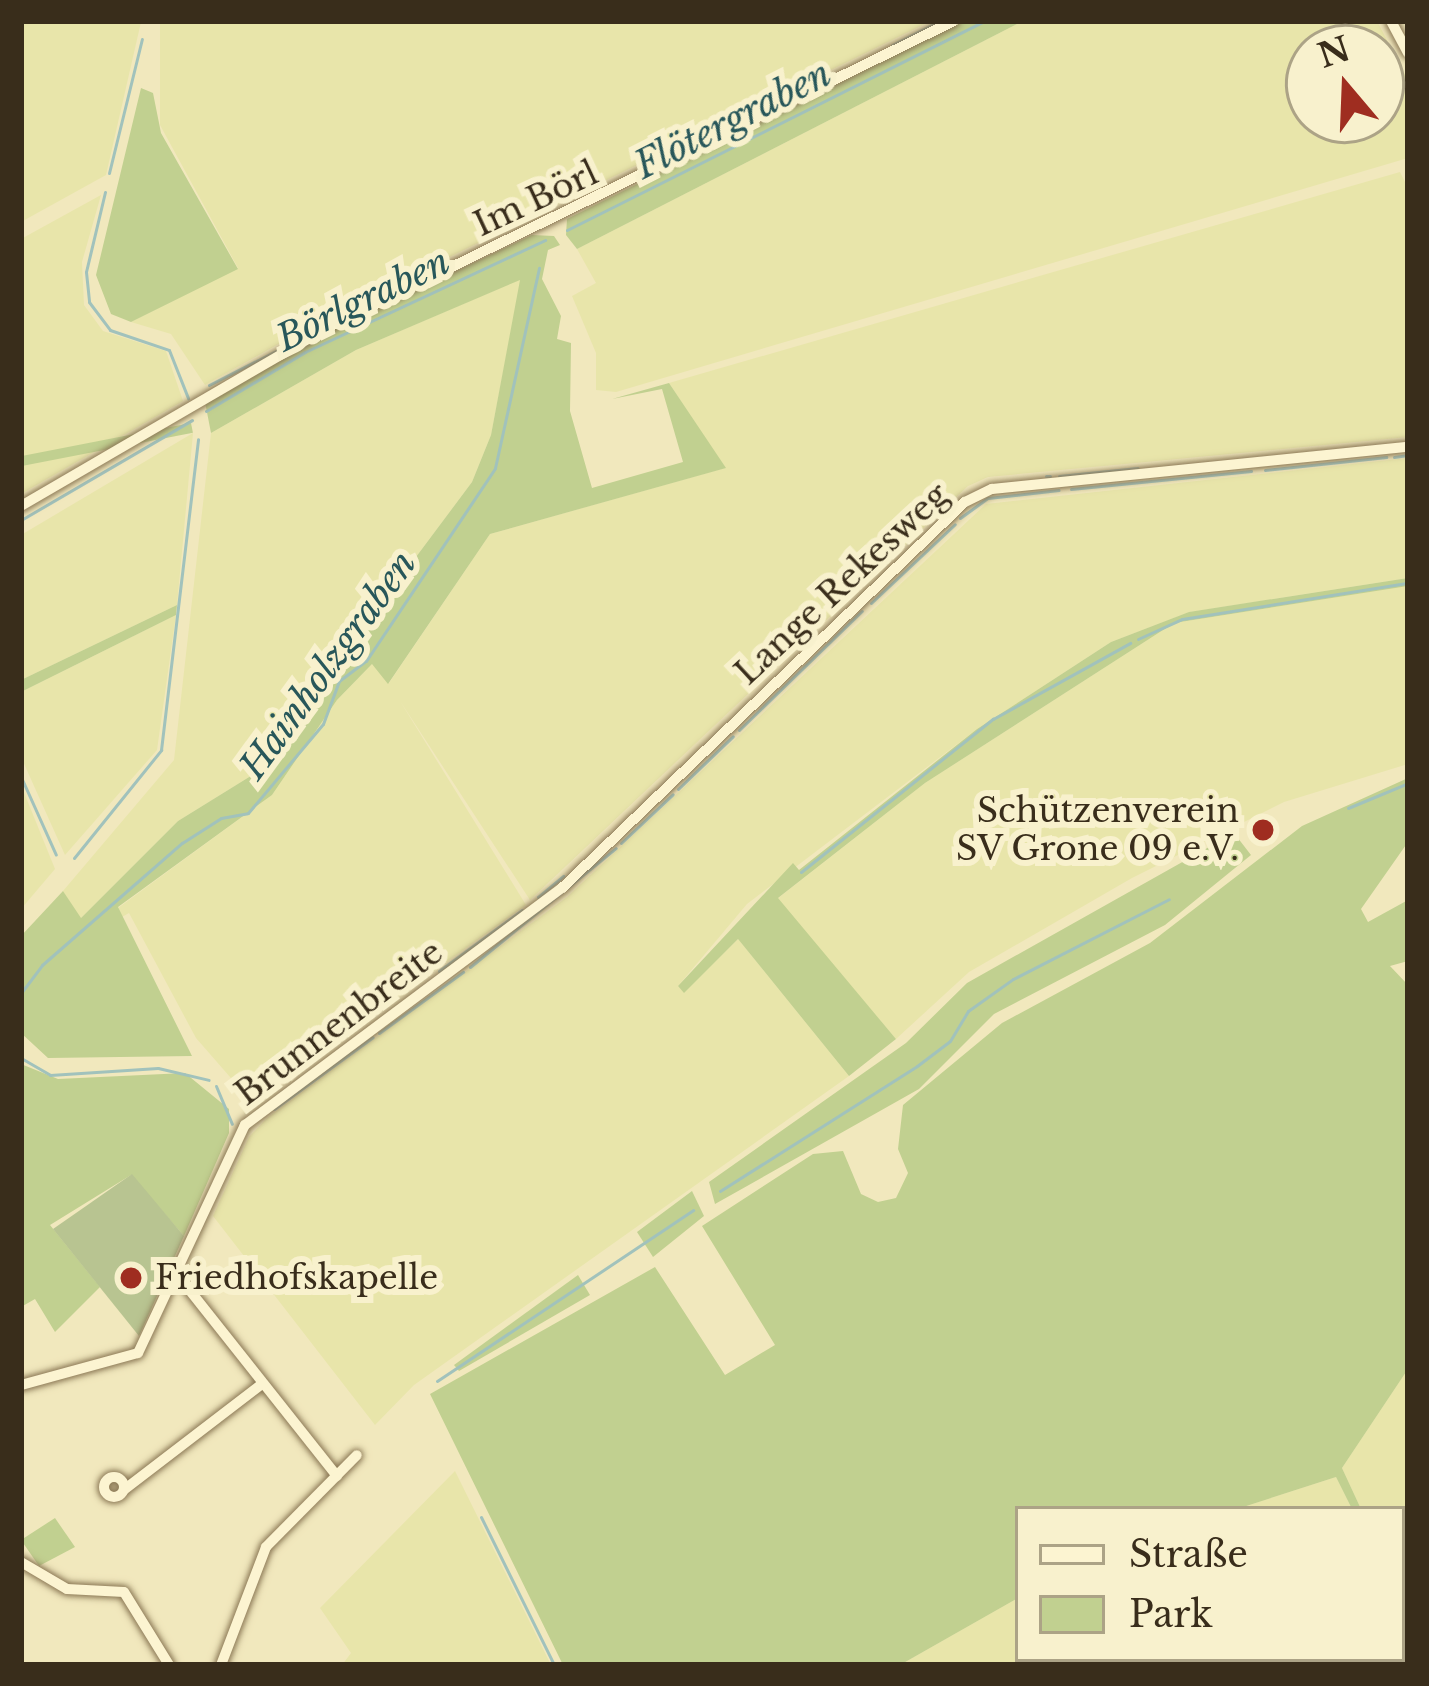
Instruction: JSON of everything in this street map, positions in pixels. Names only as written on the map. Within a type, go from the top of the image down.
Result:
[{"type":"street","name":"Im Börl","points":[[21,506],[327,328],[954,21]]},
{"type":"street","points":[[1391,21],[1408,53]]},
{"type":"street","name":"Lange Rekesweg","points":[[533,911],[980,493],[1408,447]]},
{"type":"street","name":"Brunnenbreite","points":[[21,1385],[131,1358],[148,1338],[245,1125],[533,911]]},
{"type":"street","points":[[176,1273],[337,1476]]},
{"type":"street","points":[[125,1489],[262,1384]]},
{"type":"street","points":[[221,1665],[266,1547],[357,1455]]},
{"type":"street","points":[[21,1562],[67,1588],[124,1592],[169,1665]]},
{"type":"shaded area","points":[[21,21],[141,22],[106,175],[21,222]]},
{"type":"shaded area","points":[[160,21],[931,21],[325,318],[205,385],[171,334],[131,322],[238,268],[160,125]]},
{"type":"shaded area","points":[[1023,21],[1377,21],[1285,24],[1285,144],[1405,144],[1405,74],[1408,80],[1408,158],[616,392],[596,390],[596,353],[572,296],[596,283],[577,249]]},
{"type":"shaded area","points":[[1400,172],[1408,188],[1408,437],[988,477],[968,486],[530,900],[400,701],[526,905],[263,1093],[244,1093],[196,1038],[129,913],[122,917],[118,908],[272,795],[337,700],[373,663],[389,683],[490,534],[725,468],[669,383]]},
{"type":"shaded area","points":[[101,195],[82,262],[84,305],[103,331],[166,351],[183,401],[21,494],[21,239]]},
{"type":"shaded area","points":[[521,279],[491,435],[472,482],[254,774],[178,821],[80,919],[63,891],[174,760],[211,433],[356,350]]},
{"type":"shaded area","points":[[193,433],[177,605],[21,680],[21,535]]},
{"type":"shaded area","points":[[1408,458],[1408,578],[1190,612],[1111,642],[977,729],[747,904],[678,986],[684,992],[738,939],[849,1076],[414,1385],[375,1425],[213,1216],[249,1137],[267,1118],[567,897],[986,504]]},
{"type":"shaded area","points":[[1408,586],[1408,764],[1284,802],[1132,878],[969,972],[896,1039],[777,899],[925,783],[1174,623]]},
{"type":"shaded area","points":[[176,615],[157,750],[65,855],[21,757],[21,692]]},
{"type":"shaded area","points":[[21,785],[55,869],[21,909]]},
{"type":"shaded area","points":[[1408,1369],[1408,1604],[1405,1506],[1360,1506],[1342,1468]]},
{"type":"shaded area","points":[[455,1471],[551,1665],[342,1665],[351,1653],[320,1608]]},
{"type":"shaded area","points":[[1336,1477],[1350,1506],[1246,1506]]},
{"type":"shaded area","points":[[1015,1600],[1015,1662],[1405,1662],[1405,1637],[1408,1665],[900,1665]]},
{"type":"green space","points":[[964,21],[1023,21],[577,249],[566,235],[567,219]]},
{"type":"green space","points":[[141,88],[153,93],[161,133],[238,269],[131,322],[111,314],[96,275]]},
{"type":"green space","points":[[532,235],[554,236],[560,245],[548,250],[542,279],[561,316],[557,339],[571,343],[570,411],[592,488],[683,462],[662,389],[612,399],[669,383],[726,468],[490,534],[388,684],[372,664],[337,700],[272,795],[118,907],[192,1056],[48,1058],[21,1033],[21,936],[63,891],[81,918],[178,821],[254,774],[472,482],[491,435],[520,280],[356,350],[211,433],[205,402],[336,328]]},
{"type":"green space","points":[[191,423],[193,433],[21,466],[21,456]]},
{"type":"green space","points":[[1408,578],[1408,586],[1174,623],[925,783],[778,898],[896,1039],[849,1076],[738,939],[684,993],[678,986],[793,863],[799,870],[977,729],[1111,642],[1189,612]]},
{"type":"green space","points":[[177,605],[176,615],[21,692],[21,680]]},
{"type":"green space","points":[[1408,778],[1408,842],[1361,909],[1368,922],[1408,900],[1408,961],[1390,966],[1408,985],[1408,1369],[1342,1468],[1360,1506],[1350,1506],[1336,1477],[1246,1506],[1015,1506],[1015,1600],[900,1665],[563,1665],[430,1394],[655,1267],[725,1375],[775,1345],[702,1226],[813,1154],[843,1151],[861,1194],[878,1202],[896,1198],[908,1173],[898,1149],[903,1105],[1002,1023],[1150,943],[1302,826]]},
{"type":"green space","points":[[1234,833],[1251,855],[1165,925],[994,1014],[919,1089],[715,1204],[709,1182],[906,1043],[967,983]]},
{"type":"green space","points":[[21,1064],[58,1079],[185,1073],[229,1109],[229,1133],[184,1236],[131,1175],[50,1225],[100,1287],[55,1332],[35,1299],[21,1307]]},
{"type":"green space","points":[[132,1174],[184,1236],[139,1336],[53,1229]]},
{"type":"green space","points":[[692,1191],[704,1216],[653,1257],[637,1232]]},
{"type":"green space","points":[[578,1275],[590,1295],[459,1371],[454,1365]]},
{"type":"green space","points":[[55,1518],[75,1547],[39,1566],[21,1540]]},
{"type":"waterway","name":"Flötergraben","points":[[567,230],[985,21]]},
{"type":"waterway","points":[[892,45],[934,24]]},
{"type":"waterway","points":[[109,173],[142,39]]},
{"type":"waterway","points":[[105,192],[86,272],[89,302],[110,330],[169,350],[188,398]]},
{"type":"waterway","name":"Börlgraben","points":[[206,411],[305,352],[545,240]]},
{"type":"waterway","points":[[209,385],[443,266]]},
{"type":"waterway","name":"Hainholzgraben","points":[[21,993],[42,965],[182,843],[221,818],[248,813],[323,724],[339,681],[366,661],[495,468],[539,268]]},
{"type":"waterway","name":"Börlgraben","points":[[21,520],[192,420]]},
{"type":"waterway","points":[[74,858],[161,750],[198,439]]},
{"type":"waterway","points":[[1394,457],[1408,455]]},
{"type":"waterway","points":[[1265,470],[1386,457]]},
{"type":"waterway","points":[[1059,476],[1138,468]]},
{"type":"waterway","points":[[1071,489],[1251,471]]},
{"type":"waterway","points":[[960,518],[988,498],[1059,490]]},
{"type":"waterway","points":[[871,603],[955,524]]},
{"type":"waterway","points":[[1138,639],[1182,619],[1408,583]]},
{"type":"waterway","points":[[739,730],[862,611]]},
{"type":"waterway","points":[[801,872],[993,719],[1130,643]]},
{"type":"waterway","points":[[678,789],[733,736]]},
{"type":"waterway","points":[[21,777],[56,855]]},
{"type":"waterway","points":[[1348,808],[1408,783]]},
{"type":"waterway","points":[[621,843],[673,794]]},
{"type":"waterway","points":[[470,967],[616,848]]},
{"type":"waterway","points":[[538,897],[563,876]]},
{"type":"waterway","points":[[720,1191],[917,1066],[950,1041],[968,1011],[1013,979],[1169,899]]},
{"type":"waterway","points":[[439,971],[522,910]]},
{"type":"waterway","points":[[379,1033],[463,972]]},
{"type":"waterway","points":[[274,1109],[373,1037]]},
{"type":"waterway","points":[[21,1058],[50,1075],[158,1068],[209,1080]]},
{"type":"waterway","points":[[216,1086],[232,1124]]},
{"type":"waterway","points":[[437,1381],[693,1210]]},
{"type":"waterway","points":[[481,1517],[554,1665]]},
{"type":"place","name":"Schützenverein SV Grone 09 e.V.","points":[[1263,830]]},
{"type":"place","name":"Friedhofskapelle","points":[[131,1278]]}]
